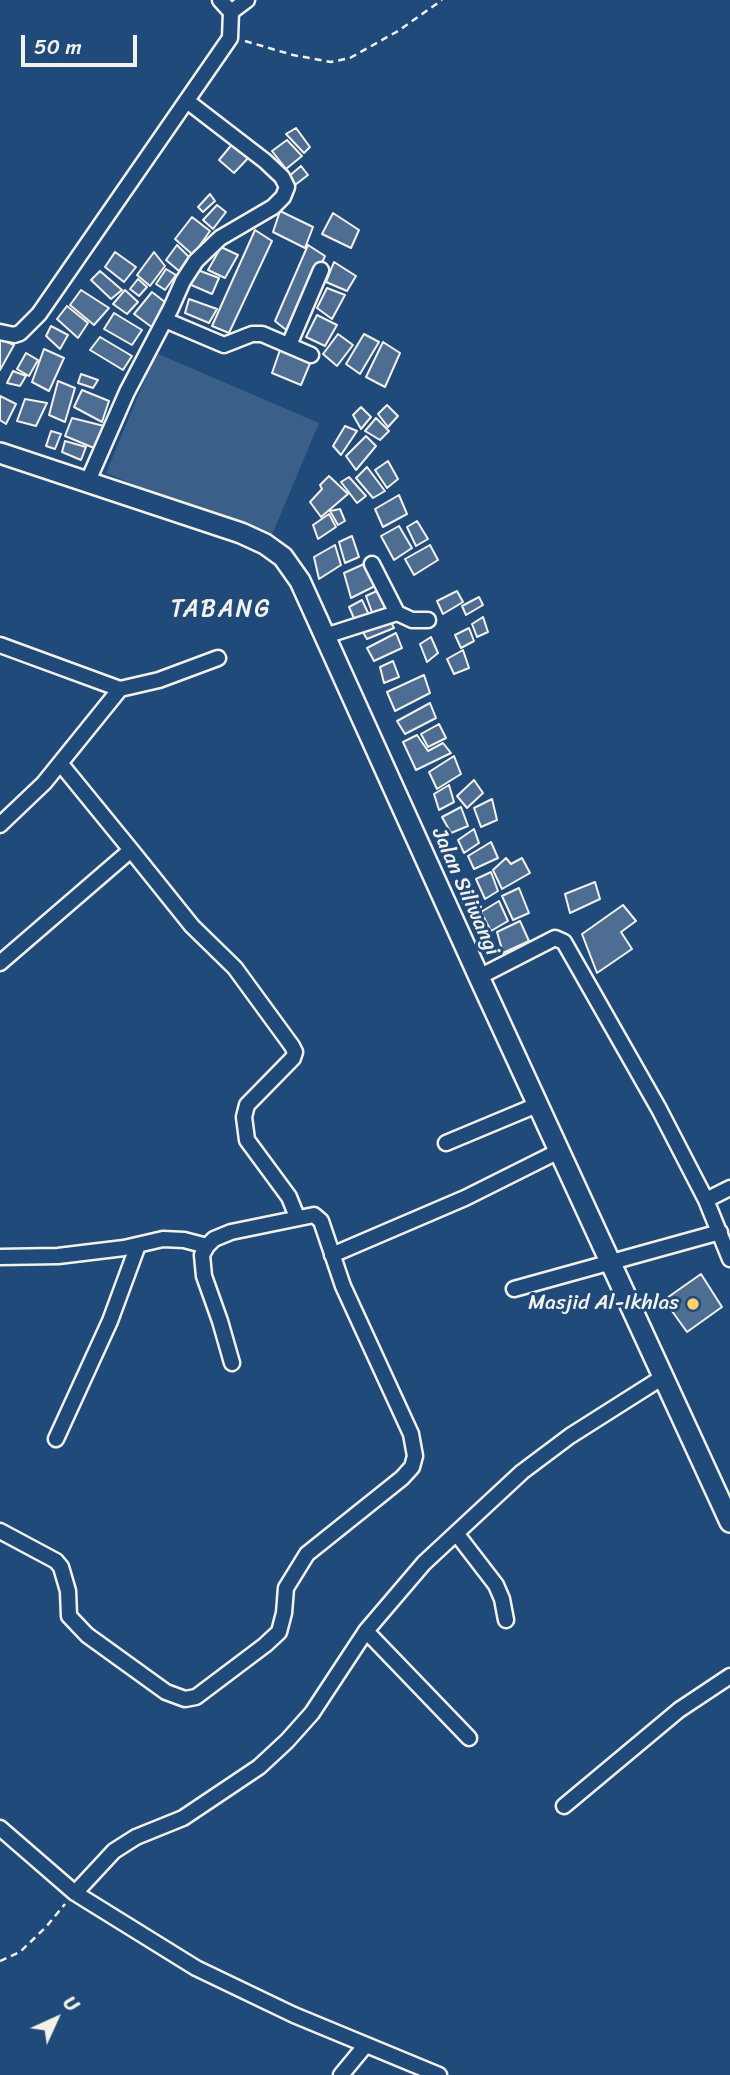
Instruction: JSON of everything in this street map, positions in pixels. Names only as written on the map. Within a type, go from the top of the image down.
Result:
[{"type":"main road","name":"Jalan Siliwangi","points":[[0,454],[241,533],[284,557],[300,581],[537,1105],[730,1522]]},
{"type":"street","points":[[0,332],[14,335],[20,333],[39,314],[230,38],[231,12],[220,0]]},
{"type":"street","points":[[231,12],[247,0]]},
{"type":"street","points":[[88,481],[127,392],[183,281],[208,247],[220,237],[273,207],[283,197],[287,187],[282,177],[265,161],[187,101]]},
{"type":"street","points":[[289,345],[321,271]]},
{"type":"street","points":[[165,320],[224,345],[252,334],[262,334],[311,355]]},
{"type":"street","points":[[372,564],[397,613],[412,620],[428,620]]},
{"type":"street","points":[[325,636],[397,613]]},
{"type":"street","points":[[0,645],[120,689],[159,680],[218,658]]},
{"type":"street","points":[[0,825],[44,783],[120,689]]},
{"type":"street","points":[[60,763],[192,926],[235,968],[292,1046],[295,1052],[293,1058],[247,1105],[244,1116],[247,1140],[284,1188],[297,1217]]},
{"type":"street","points":[[0,963],[131,850]]},
{"type":"street","points":[[479,977],[555,938],[564,942],[659,1109],[706,1200],[730,1259]]},
{"type":"street","points":[[446,1143],[537,1105]]},
{"type":"street","points":[[331,1255],[465,1198],[559,1151]]},
{"type":"street","points":[[706,1200],[730,1188]]},
{"type":"street","points":[[0,1531],[56,1561],[61,1567],[66,1583],[69,1616],[73,1623],[136,1671],[178,1698],[190,1700],[197,1697],[279,1632],[286,1588],[307,1554],[402,1478],[415,1461],[411,1434],[371,1350],[331,1255],[321,1221],[314,1215],[232,1232],[214,1238],[207,1245],[202,1255],[204,1276],[232,1363]]},
{"type":"street","points":[[514,1289],[720,1232]]},
{"type":"street","points":[[0,1257],[58,1256],[163,1239],[207,1245]]},
{"type":"street","points":[[56,1439],[110,1321],[138,1245]]},
{"type":"street","points":[[75,1893],[114,1851],[136,1837],[183,1818],[259,1767],[312,1713],[366,1631],[424,1563],[522,1472],[560,1443],[663,1377]]},
{"type":"street","points":[[457,1533],[496,1585],[506,1620]]},
{"type":"street","points":[[366,1631],[469,1738]]},
{"type":"street","points":[[564,1806],[678,1710],[730,1676]]},
{"type":"street","points":[[0,1828],[75,1893],[196,1968],[294,2015],[439,2075]]},
{"type":"street","points":[[341,2075],[365,2046]]},
{"type":"path","points":[[230,38],[331,62],[350,58],[398,31],[442,0]]},
{"type":"path","points":[[0,1961],[20,1952],[75,1893]]},
{"type":"shaded area","points":[[156,353],[319,423],[269,542],[106,473]]},
{"type":"building","points":[[296,128],[310,147],[304,153],[286,134]]},
{"type":"building","points":[[287,140],[302,156],[286,169],[272,151]]},
{"type":"building","points":[[234,142],[251,155],[234,173],[219,160]]},
{"type":"building","points":[[301,166],[308,175],[295,185],[288,177]]},
{"type":"building","points":[[210,194],[215,201],[203,212],[198,207]]},
{"type":"building","points":[[217,205],[226,212],[213,229],[203,220]]},
{"type":"building","points":[[280,211],[313,227],[305,248],[273,232]]},
{"type":"building","points":[[333,213],[359,230],[351,248],[322,234]]},
{"type":"building","points":[[192,217],[210,231],[193,255],[175,239]]},
{"type":"building","points":[[255,230],[272,241],[229,333],[212,326]]},
{"type":"building","points":[[177,245],[189,257],[179,271],[166,260]]},
{"type":"building","points":[[308,245],[325,256],[290,333],[275,321]]},
{"type":"building","points":[[221,247],[238,255],[225,278],[208,270]]},
{"type":"building","points":[[115,252],[136,267],[124,282],[105,267]]},
{"type":"building","points":[[154,252],[165,266],[150,286],[137,275]]},
{"type":"building","points":[[334,262],[356,276],[347,291],[326,282]]},
{"type":"building","points":[[166,269],[176,275],[165,290],[156,284]]},
{"type":"building","points":[[195,269],[219,278],[212,294],[189,284]]},
{"type":"building","points":[[100,271],[122,290],[111,299],[91,280]]},
{"type":"building","points":[[138,279],[147,287],[139,296],[130,289]]},
{"type":"building","points":[[327,288],[345,295],[332,319],[317,308]]},
{"type":"building","points":[[81,290],[109,308],[94,325],[70,305]]},
{"type":"building","points":[[125,290],[138,302],[127,314],[113,304]]},
{"type":"building","points":[[152,292],[170,306],[153,328],[134,314]]},
{"type":"building","points":[[189,299],[217,309],[209,323],[185,313]]},
{"type":"building","points":[[67,306],[88,323],[78,338],[57,319]]},
{"type":"building","points":[[114,313],[142,330],[132,345],[104,329]]},
{"type":"building","points":[[317,315],[337,325],[325,346],[306,337]]},
{"type":"building","points":[[51,326],[68,335],[60,349],[46,336]]},
{"type":"building","points":[[338,334],[353,345],[337,366],[323,354]]},
{"type":"building","points":[[364,334],[379,342],[360,374],[346,364]]},
{"type":"building","points":[[100,337],[132,356],[123,370],[90,350]]},
{"type":"building","points":[[0,339],[14,345],[0,370]]},
{"type":"building","points":[[383,342],[400,353],[385,387],[366,377]]},
{"type":"building","points":[[44,349],[64,358],[49,391],[32,382]]},
{"type":"building","points":[[280,350],[311,361],[301,385],[272,373]]},
{"type":"building","points":[[26,353],[38,360],[29,376],[17,369]]},
{"type":"building","points":[[13,371],[26,376],[20,386],[7,383]]},
{"type":"building","points":[[81,374],[98,380],[93,388],[78,383]]},
{"type":"building","points":[[58,381],[75,388],[65,422],[49,415]]},
{"type":"building","points":[[82,390],[109,401],[102,422],[74,407]]},
{"type":"building","points":[[0,396],[16,404],[6,424],[0,420]]},
{"type":"building","points":[[25,399],[47,403],[36,426],[17,421]]},
{"type":"building","points":[[387,405],[398,416],[388,427],[378,414]]},
{"type":"building","points":[[361,407],[371,417],[361,429],[353,415]]},
{"type":"building","points":[[72,418],[104,426],[94,448],[65,436]]},
{"type":"building","points":[[376,418],[389,431],[380,440],[365,431]]},
{"type":"building","points":[[345,426],[357,431],[341,455],[333,446]]},
{"type":"building","points":[[51,431],[61,434],[55,449],[46,446]]},
{"type":"building","points":[[366,436],[376,446],[356,470],[346,456]]},
{"type":"building","points":[[65,441],[86,447],[81,460],[62,452]]},
{"type":"building","points":[[388,461],[398,479],[387,488],[375,470]]},
{"type":"building","points":[[367,467],[385,491],[373,498],[356,478]]},
{"type":"building","points":[[329,476],[348,494],[321,517],[310,502]]},
{"type":"building","points":[[349,477],[366,496],[357,503],[341,482]]},
{"type":"building","points":[[399,495],[407,514],[383,527],[375,509]]},
{"type":"building","points":[[340,509],[345,521],[338,525],[330,511]]},
{"type":"building","points":[[329,514],[336,527],[318,539],[313,525]]},
{"type":"building","points":[[417,521],[428,539],[416,546],[407,527]]},
{"type":"building","points":[[399,526],[412,548],[394,560],[381,536]]},
{"type":"building","points":[[352,536],[359,557],[345,563],[339,542]]},
{"type":"building","points":[[335,545],[341,565],[319,579],[314,557]]},
{"type":"building","points":[[430,545],[438,560],[414,575],[405,559]]},
{"type":"building","points":[[364,564],[375,586],[351,598],[344,573]]},
{"type":"building","points":[[381,589],[389,609],[373,615],[366,596]]},
{"type":"building","points":[[457,591],[463,602],[443,614],[437,601]]},
{"type":"building","points":[[479,597],[483,605],[466,615],[462,606]]},
{"type":"building","points":[[362,600],[370,617],[356,623],[349,607]]},
{"type":"building","points":[[483,617],[488,632],[477,637],[472,624]]},
{"type":"building","points":[[390,620],[394,628],[367,639],[361,629]]},
{"type":"building","points":[[469,628],[474,641],[461,648],[455,635]]},
{"type":"building","points":[[396,633],[402,648],[374,661],[367,648]]},
{"type":"building","points":[[431,637],[438,653],[427,662],[420,644]]},
{"type":"building","points":[[463,650],[469,668],[454,674],[447,659]]},
{"type":"building","points":[[393,661],[399,677],[384,683],[380,667]]},
{"type":"building","points":[[424,675],[430,693],[395,711],[387,692]]},
{"type":"building","points":[[430,703],[436,718],[405,734],[397,721]]},
{"type":"building","points":[[439,724],[446,738],[428,747],[421,734]]},
{"type":"building","points":[[417,735],[428,751],[443,743],[451,753],[416,770],[403,742]]},
{"type":"building","points":[[454,756],[461,774],[437,789],[429,772]]},
{"type":"building","points":[[474,780],[483,793],[467,808],[457,796]]},
{"type":"building","points":[[449,785],[454,802],[439,810],[434,794]]},
{"type":"building","points":[[492,799],[497,820],[481,827],[474,808]]},
{"type":"building","points":[[461,807],[468,826],[451,833],[442,817]]},
{"type":"building","points":[[474,829],[479,843],[464,853],[458,840]]},
{"type":"building","points":[[491,842],[498,858],[474,869],[468,856]]},
{"type":"building","points":[[506,858],[511,864],[522,858],[530,873],[502,889],[493,870]]},
{"type":"building","points":[[491,872],[498,891],[485,899],[476,879]]},
{"type":"building","points":[[595,882],[600,899],[570,913],[565,894]]},
{"type":"building","points":[[519,888],[529,913],[513,920],[502,896]]},
{"type":"building","points":[[476,895],[481,907],[468,911],[462,902]]},
{"type":"building","points":[[499,901],[508,921],[491,931],[481,912]]},
{"type":"building","points":[[623,905],[636,921],[621,932],[632,949],[597,973],[582,934]]},
{"type":"building","points":[[520,921],[529,941],[503,953],[497,932]]},
{"type":"building","name":"Masjid Al-Ikhlas","points":[[701,1274],[722,1307],[687,1332],[664,1300]]},
{"type":"place","name":"Masjid Al-Ikhlas","points":[[693,1304]]},
{"type":"district","name":"TABANG","points":[[221,610]]}]
